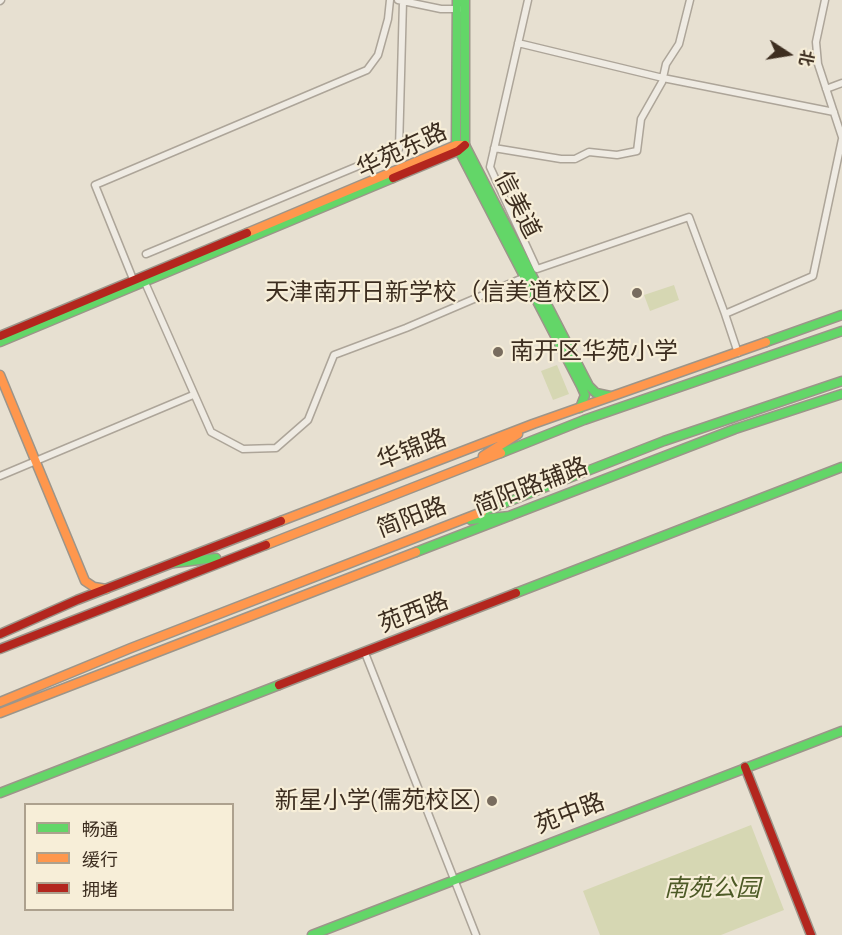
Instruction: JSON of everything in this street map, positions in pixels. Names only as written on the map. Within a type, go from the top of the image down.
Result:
[{"type":"main road","points":[[460,147],[457,130],[461,5]]},
{"type":"main road","name":"信美道","points":[[461,5],[460,147],[523,278],[583,391],[584,401],[579,408]]},
{"type":"main road","points":[[446,150],[453,142],[457,130]]},
{"type":"main road","name":"华苑东路","points":[[2,334],[139,281],[460,147]]},
{"type":"main road","name":"华苑东路","points":[[0,342],[446,150],[460,147]]},
{"type":"main road","name":"信美道","points":[[460,147],[589,386],[596,393],[613,396]]},
{"type":"main road","name":"华锦路","points":[[0,634],[77,600],[533,424],[842,315]]},
{"type":"main road","name":"简阳路","points":[[0,649],[231,556],[584,420],[842,331]]},
{"type":"main road","points":[[0,375],[81,582],[82,593],[77,600]]},
{"type":"main road","name":"简阳路","points":[[0,702],[131,648],[664,441],[842,381]]},
{"type":"main road","points":[[0,387],[85,581],[94,587],[106,589]]},
{"type":"main road","name":"简阳路辅路","points":[[0,713],[735,429],[842,394]]},
{"type":"main road","points":[[473,462],[533,424]]},
{"type":"main road","name":"苑西路","points":[[0,793],[842,467]]},
{"type":"main road","points":[[456,522],[510,516]]},
{"type":"main road","points":[[174,563],[231,556]]},
{"type":"main road","points":[[56,690],[131,648]]},
{"type":"main road","name":"苑中路","points":[[327,935],[842,733]]},
{"type":"main road","points":[[746,770],[811,935]]},
{"type":"main road","name":"苑中路","points":[[312,935],[455,883]]},
{"type":"street","points":[[390,0],[388,19],[378,55],[367,70],[95,185],[193,395],[211,432],[243,449],[276,448],[308,420],[334,355],[416,324],[523,278]]},
{"type":"street","points":[[146,254],[399,149],[401,0],[461,5]]},
{"type":"street","points":[[528,0],[490,167],[537,269],[689,217],[738,353]]},
{"type":"street","points":[[494,148],[561,159],[575,159],[589,152],[617,155],[637,151],[641,119],[663,78],[666,64],[679,44],[690,0]]},
{"type":"street","points":[[725,314],[813,276],[842,138],[818,64],[816,42],[825,0]]},
{"type":"street","points":[[518,43],[663,78],[834,112]]},
{"type":"street","points":[[826,89],[842,83]]},
{"type":"street","points":[[0,476],[193,395]]},
{"type":"street","points":[[365,653],[476,935]]},
{"type":"green space","points":[[674,285],[679,300],[650,311],[644,295]]},
{"type":"green space","points":[[557,365],[569,394],[553,400],[541,371]]},
{"type":"green space","name":"南苑公园","points":[[751,825],[784,910],[721,935],[600,935],[583,891]]},
{"type":"traffic: fast","points":[[457,0],[456,145],[581,386],[585,395],[580,408]]},
{"type":"traffic: fast","points":[[465,0],[465,145],[589,386],[596,393],[610,396]]},
{"type":"traffic: fast","points":[[0,342],[393,178]]},
{"type":"traffic: fast","points":[[766,342],[842,315]]},
{"type":"traffic: fast","points":[[501,453],[584,420],[842,331]]},
{"type":"traffic: fast","points":[[482,512],[664,441],[842,381]]},
{"type":"traffic: fast","points":[[416,552],[735,429],[842,394]]},
{"type":"traffic: fast","points":[[516,593],[842,467]]},
{"type":"traffic: fast","points":[[471,520],[510,516]]},
{"type":"traffic: fast","points":[[174,563],[216,558]]},
{"type":"traffic: fast","points":[[0,793],[279,685]]},
{"type":"traffic: fast","points":[[312,935],[842,731]]},
{"type":"traffic: slow","points":[[247,233],[456,145],[465,145]]},
{"type":"traffic: slow","points":[[281,521],[533,424],[766,342]]},
{"type":"traffic: slow","points":[[0,375],[85,581],[94,587],[106,589]]},
{"type":"traffic: slow","points":[[483,456],[518,434]]},
{"type":"traffic: slow","points":[[266,545],[501,453]]},
{"type":"traffic: slow","points":[[0,702],[131,648],[482,512]]},
{"type":"traffic: slow","points":[[0,713],[416,552]]},
{"type":"traffic: jam","points":[[393,178],[458,151],[465,145]]},
{"type":"traffic: jam","points":[[0,336],[247,233]]},
{"type":"traffic: jam","points":[[0,634],[77,600],[281,521]]},
{"type":"traffic: jam","points":[[0,649],[266,545]]},
{"type":"traffic: jam","points":[[279,685],[516,593]]},
{"type":"traffic: jam","points":[[745,767],[811,935]]},
{"type":"place","name":"天津南开日新学校（信美道校区）","points":[[637,293]]},
{"type":"place","name":"南开区华苑小学","points":[[498,352]]},
{"type":"place","name":"新星小学(儒苑校区)","points":[[492,801]]}]
